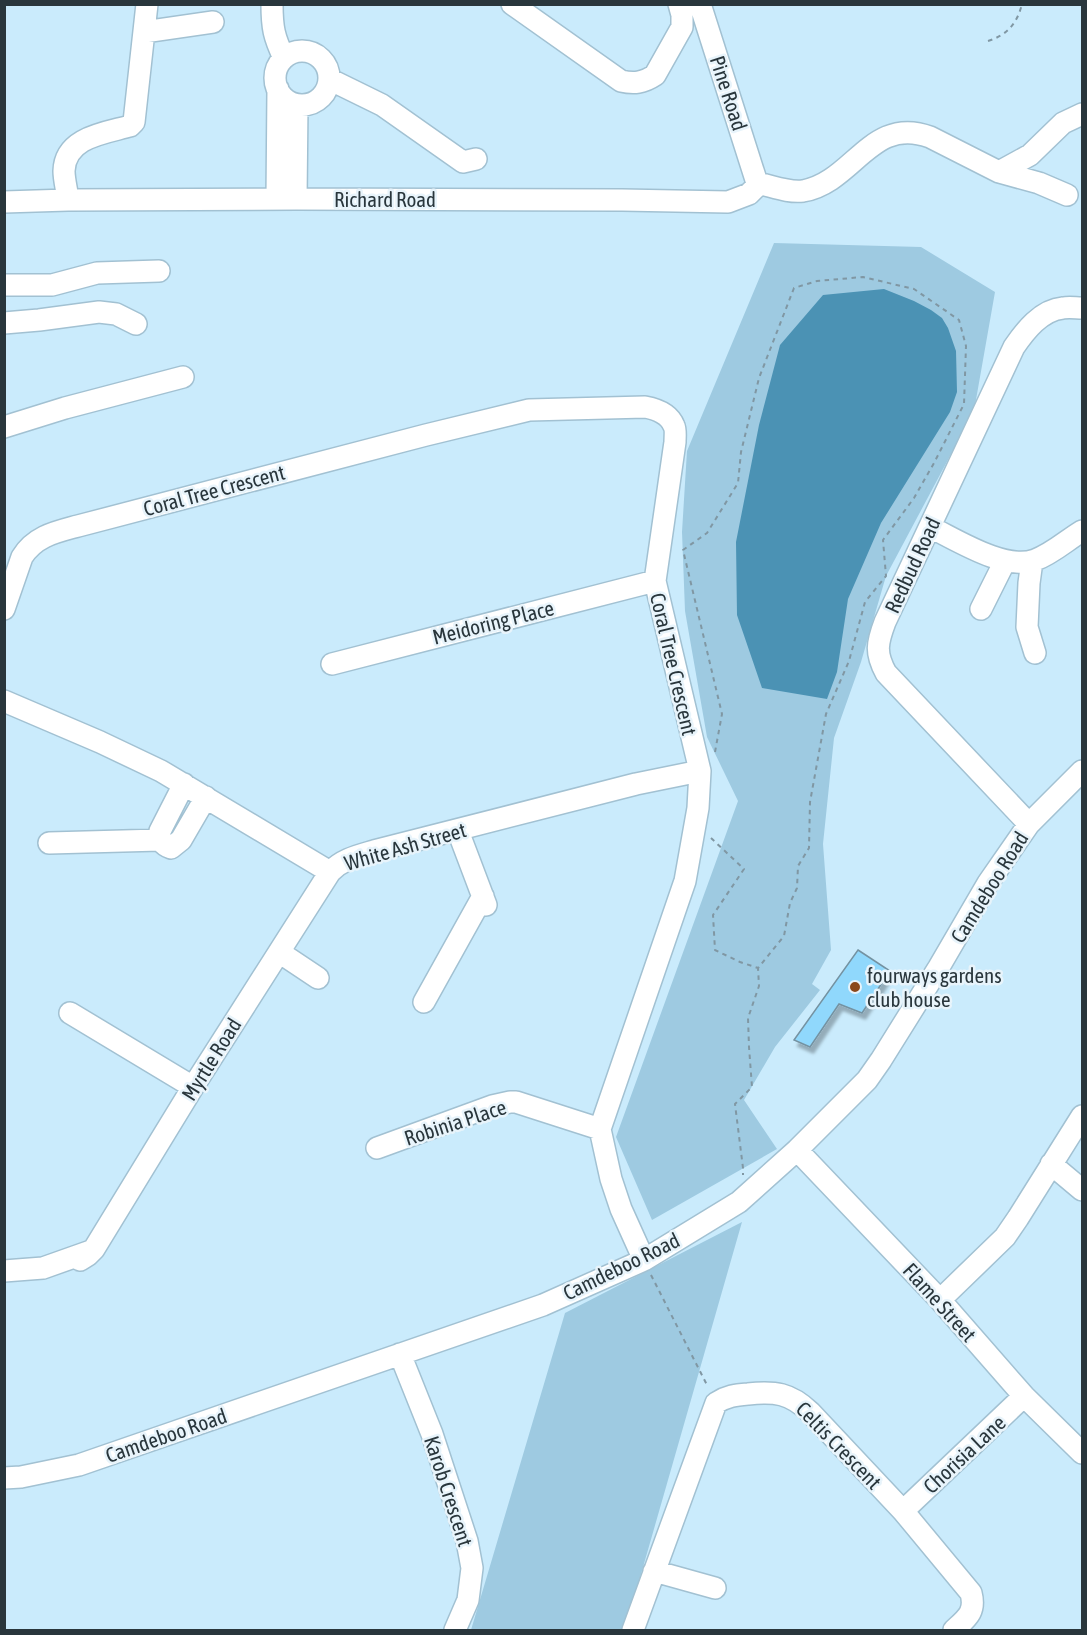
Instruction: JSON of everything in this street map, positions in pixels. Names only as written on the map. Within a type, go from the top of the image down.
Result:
[{"type":"street","points":[[68,200],[64,171],[67,155],[78,144],[92,136],[130,126],[134,122],[147,4]]},
{"type":"street","points":[[272,4],[272,26],[284,58]]},
{"type":"street","points":[[512,4],[621,81],[638,83],[655,75],[682,27],[679,4]]},
{"type":"street","name":"Pine Road","points":[[700,4],[757,183]]},
{"type":"street","points":[[144,32],[213,22]]},
{"type":"street","points":[[308,52],[323,62],[328,70],[329,79],[327,88],[315,102],[297,105],[282,96],[275,81],[279,65],[284,58],[291,54],[308,52]]},
{"type":"street","points":[[329,79],[382,105],[463,162],[476,159]]},
{"type":"street","points":[[278,89],[286,199]]},
{"type":"street","points":[[286,199],[297,105]]},
{"type":"street","points":[[990,168],[1030,155],[1063,123],[1083,114]]},
{"type":"street","points":[[757,183],[793,192],[814,188],[826,182],[888,135],[905,131],[930,136],[990,168],[1039,183],[1067,195]]},
{"type":"street","points":[[1030,155],[1039,183]]},
{"type":"street","name":"Richard Road","points":[[4,202],[286,199],[728,202],[749,194],[757,183]]},
{"type":"street","points":[[4,285],[52,285],[97,273],[159,271]]},
{"type":"street","name":"Redbud Road","points":[[1029,824],[886,673],[880,662],[877,648],[885,622],[1014,347],[1023,334],[1048,312],[1061,308],[1083,308]]},
{"type":"street","points":[[4,323],[39,321],[99,312],[116,314],[135,324]]},
{"type":"street","points":[[4,427],[65,408],[183,377]]},
{"type":"street","name":"Coral Tree Crescent","points":[[4,609],[22,557],[33,543],[48,535],[528,410],[645,407],[660,410],[674,426],[675,442],[655,581],[700,771],[698,808],[685,881],[600,1129]]},
{"type":"street","points":[[930,527],[989,555],[1005,561],[1023,563],[1042,557],[1083,531]]},
{"type":"street","points":[[981,609],[1005,561]]},
{"type":"street","points":[[1032,561],[1027,627],[1035,653]]},
{"type":"street","name":"Meidoring Place","points":[[332,664],[655,581]]},
{"type":"street","name":"White Ash Street","points":[[4,701],[161,771],[330,872],[338,864],[351,857],[636,784],[700,771]]},
{"type":"street","name":"Camdeboo Road","points":[[4,1478],[21,1477],[79,1465],[543,1305],[644,1260],[739,1202],[797,1150],[867,1080],[939,967],[983,891],[1029,824],[1083,771]]},
{"type":"street","points":[[184,784],[160,831],[160,840],[164,845],[171,848],[177,844],[206,796]]},
{"type":"street","points":[[424,1002],[485,901],[458,831]]},
{"type":"street","points":[[49,843],[160,840]]},
{"type":"street","name":"Myrtle Road","points":[[4,1271],[43,1268],[94,1249],[193,1087],[330,872]]},
{"type":"street","points":[[279,952],[318,978]]},
{"type":"street","points":[[70,1013],[193,1087]]},
{"type":"street","name":"Robinia Place","points":[[377,1148],[492,1106],[510,1102],[527,1104],[600,1129]]},
{"type":"street","points":[[940,1300],[1005,1237],[1083,1116]]},
{"type":"street","points":[[600,1129],[610,1179],[644,1260]]},
{"type":"street","name":"Flame Street","points":[[797,1150],[940,1300],[1024,1396],[1083,1453]]},
{"type":"street","points":[[1052,1164],[1083,1190]]},
{"type":"street","name":"Karob Crescent","points":[[400,1354],[432,1434],[467,1540],[472,1568],[468,1600],[455,1630]]},
{"type":"street","name":"Celtis Crescent","points":[[716,1403],[727,1396],[767,1392],[794,1398],[810,1412],[903,1511],[972,1593],[974,1604],[970,1613],[954,1630]]},
{"type":"street","name":"Chorisia Lane","points":[[903,1511],[1024,1396]]},
{"type":"street","points":[[633,1630],[716,1403]]},
{"type":"street","points":[[654,1571],[716,1588]]},
{"type":"path","points":[[988,41],[1008,32],[1017,19],[1022,4]]},
{"type":"path","points":[[714,753],[722,714],[683,550],[707,534],[738,483],[741,452],[759,378],[794,288],[817,281],[863,277],[914,289],[959,320],[966,346],[964,404],[914,498],[883,540],[886,576],[865,602],[849,661],[826,714],[810,802],[810,848],[798,866],[797,888],[790,903],[784,936],[758,968],[759,986],[748,1018],[752,1087],[735,1104],[744,1168],[739,1202]]},
{"type":"path","points":[[711,839],[744,869],[712,915],[715,950],[758,968]]},
{"type":"path","points":[[644,1260],[716,1403]]},
{"type":"shaded area","points":[[774,243],[921,247],[995,292],[974,411],[886,576],[861,662],[834,738],[823,844],[831,950],[812,984],[820,990],[775,1047],[744,1100],[777,1149],[652,1220],[616,1137],[738,801],[707,737],[685,611],[682,532],[687,451]]},
{"type":"shaded area","points":[[884,289],[914,301],[942,318],[956,351],[957,392],[950,412],[881,523],[848,599],[837,672],[827,699],[762,688],[737,615],[736,542],[759,425],[780,345],[823,295]]},
{"type":"shaded area","points":[[742,1222],[625,1630],[471,1630],[565,1313]]},
{"type":"building","name":"fourways gardens club house","points":[[858,950],[890,971],[862,1013],[839,1004],[810,1047],[794,1040]]},
{"type":"place","name":"fourways gardens club house","points":[[855,987]]}]
